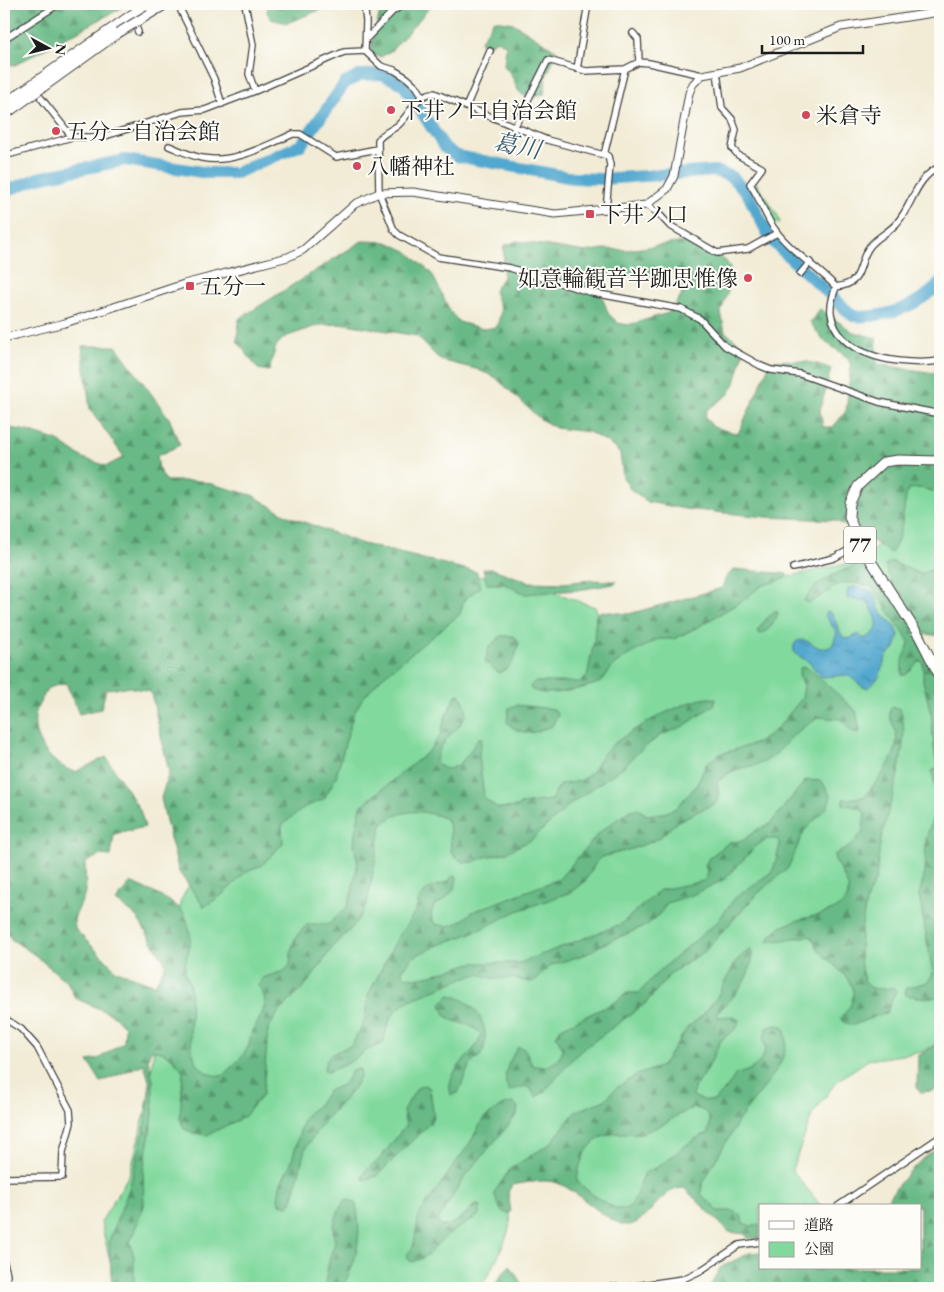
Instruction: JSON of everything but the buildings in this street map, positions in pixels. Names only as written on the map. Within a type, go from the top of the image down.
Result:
[{"type":"main road","points":[[4,104],[117,23],[147,4]]},
{"type":"main road","points":[[4,115],[118,33],[166,4]]},
{"type":"main road","name":"77","points":[[940,461],[898,460],[884,462],[858,486],[850,502],[849,517],[860,544],[919,636],[940,678]]},
{"type":"street","points":[[4,39],[59,4]]},
{"type":"street","points":[[138,32],[133,17],[158,4]]},
{"type":"street","points":[[183,4],[181,11],[214,79],[222,104]]},
{"type":"street","points":[[245,4],[253,45],[248,74],[255,92]]},
{"type":"street","points":[[364,4],[365,52]]},
{"type":"street","points":[[366,39],[392,12],[404,4]]},
{"type":"street","points":[[578,69],[588,4]]},
{"type":"street","points":[[514,128],[548,60],[578,69],[598,71],[625,69],[639,62],[702,75],[740,68],[842,27],[940,12]]},
{"type":"street","points":[[633,33],[638,39],[639,62]]},
{"type":"street","points":[[466,107],[490,51]]},
{"type":"street","points":[[5,157],[72,137],[102,137],[182,112],[205,110],[255,92],[344,52],[365,52],[382,66],[394,70],[407,78],[417,87],[422,97]]},
{"type":"street","points":[[604,155],[625,69]]},
{"type":"street","points":[[717,72],[722,108],[732,119],[736,130],[732,148],[738,155],[762,168],[750,184],[776,234],[810,262],[835,289]]},
{"type":"street","points":[[4,338],[65,323],[184,284],[288,257],[303,250],[356,204],[379,194],[413,192],[539,213],[606,210],[646,205],[667,190],[671,182],[676,170],[689,93],[693,84],[702,75]]},
{"type":"street","points":[[606,210],[610,173],[608,156],[547,140],[514,128],[434,93],[422,97],[410,108],[401,122],[382,134],[378,140],[380,166],[379,194],[394,230],[399,236],[438,257],[510,268],[600,295],[681,309],[700,319],[725,346],[761,366],[771,370],[800,374],[879,402],[940,414]]},
{"type":"street","points":[[41,98],[72,137]]},
{"type":"street","points":[[168,146],[204,158],[232,157],[246,154],[293,134],[302,136],[336,157],[378,149]]},
{"type":"street","points":[[835,289],[855,279],[871,245],[896,224],[917,187],[940,167]]},
{"type":"street","points":[[646,205],[659,214],[669,226],[716,253],[748,249],[776,234]]},
{"type":"street","points":[[800,274],[810,262]]},
{"type":"street","points":[[835,289],[831,303],[833,324],[851,345],[877,357],[895,362],[913,364],[940,361]]},
{"type":"street","points":[[793,568],[834,558],[860,544]]},
{"type":"street","points":[[4,1018],[21,1029],[37,1047],[72,1115],[63,1152],[62,1177],[4,1178]]},
{"type":"street","points":[[841,1204],[940,1137]]},
{"type":"street","points":[[552,1288],[628,1287],[683,1279],[700,1271],[738,1245],[759,1242]]},
{"type":"street","points":[[4,1263],[7,1274],[6,1288]]},
{"type":"green space","points":[[4,4],[129,4],[15,65],[4,64]]},
{"type":"green space","points":[[268,4],[335,4],[287,23],[271,19],[267,12]]},
{"type":"green space","points":[[371,4],[433,4],[392,50],[381,57],[373,55],[371,48],[381,8]]},
{"type":"green space","points":[[494,20],[513,23],[557,51],[546,77],[544,95],[533,97],[521,93],[504,66],[506,45],[497,40],[485,48],[480,42]]},
{"type":"green space","points":[[755,181],[778,216],[780,223],[775,224],[771,221],[754,186]]},
{"type":"green space","points":[[362,241],[387,242],[407,251],[432,274],[450,311],[459,322],[484,329],[497,327],[501,311],[494,291],[503,277],[504,246],[517,241],[586,252],[603,249],[627,250],[684,242],[725,260],[730,267],[730,285],[721,312],[725,332],[745,347],[735,383],[729,394],[707,410],[705,417],[713,427],[738,434],[771,361],[786,360],[810,362],[831,369],[820,410],[823,427],[833,427],[846,411],[851,366],[848,358],[822,339],[810,322],[820,309],[853,332],[876,338],[877,364],[934,373],[940,361],[940,493],[920,488],[908,489],[901,531],[891,553],[862,534],[834,520],[766,517],[685,509],[648,502],[630,489],[623,477],[620,453],[607,442],[589,432],[556,428],[540,419],[495,377],[476,369],[440,360],[417,336],[346,324],[319,325],[285,337],[276,346],[269,371],[258,369],[237,341],[239,319]],"holes":[[[669,270],[677,274],[682,295],[668,313],[628,325],[618,323],[608,313],[597,282],[603,274],[647,277]]]},
{"type":"green space","points":[[82,346],[116,346],[169,418],[180,445],[157,456],[159,470],[166,481],[200,481],[252,495],[288,516],[363,544],[477,572],[480,587],[464,600],[460,614],[381,678],[362,699],[353,715],[336,777],[324,799],[305,807],[282,825],[283,843],[262,865],[245,873],[222,895],[204,907],[179,872],[168,830],[161,798],[169,772],[151,692],[129,687],[106,689],[101,709],[79,714],[66,683],[48,688],[41,700],[36,712],[36,731],[39,741],[50,757],[75,772],[106,757],[140,810],[145,827],[114,834],[111,856],[100,855],[85,863],[86,892],[74,919],[75,929],[117,971],[155,985],[166,964],[136,916],[116,901],[131,882],[169,901],[182,911],[187,922],[190,940],[185,969],[191,999],[191,1042],[199,1066],[208,1073],[222,1076],[246,1051],[251,1034],[264,1009],[264,997],[258,986],[262,978],[284,971],[290,965],[292,947],[296,938],[308,924],[329,924],[347,907],[358,862],[354,846],[361,806],[429,751],[440,736],[446,715],[456,695],[459,694],[465,704],[466,713],[458,727],[444,742],[436,762],[442,767],[449,769],[455,767],[466,757],[478,738],[482,738],[479,754],[484,798],[498,808],[518,807],[520,804],[551,800],[560,784],[577,782],[586,777],[604,753],[627,734],[677,707],[707,698],[716,699],[715,704],[684,726],[661,735],[638,752],[626,765],[574,801],[531,840],[505,853],[485,857],[473,862],[463,862],[455,857],[451,851],[450,829],[446,819],[429,813],[405,813],[397,815],[382,824],[367,905],[354,926],[334,945],[310,980],[278,1013],[268,1029],[263,1094],[244,1117],[207,1135],[184,1129],[180,1118],[183,1071],[169,1056],[151,1050],[148,1059],[153,1081],[153,1115],[143,1172],[144,1206],[130,1242],[134,1257],[134,1288],[112,1288],[109,1241],[130,1186],[146,1123],[150,1084],[144,1064],[101,1082],[88,1061],[98,1059],[124,1042],[125,1027],[113,1015],[75,998],[68,983],[35,955],[11,939],[4,923],[4,427],[28,431],[58,441],[83,458],[107,466],[124,457],[90,409]]},
{"type":"green space","points":[[940,479],[940,617],[925,624],[925,651],[940,715],[940,1042],[922,1052],[868,1060],[837,1081],[812,1115],[792,1170],[819,1204],[759,1204],[759,1233],[716,1218],[688,1191],[687,1180],[624,1218],[552,1177],[510,1183],[507,1195],[510,1216],[509,1228],[497,1259],[480,1288],[116,1288],[101,1222],[130,1173],[148,1100],[154,1046],[179,946],[180,902],[188,887],[431,592],[475,577],[488,576],[518,581],[595,607],[605,627],[750,585],[864,560],[878,545],[875,494]]},
{"type":"green space","points":[[893,562],[920,574],[940,567],[940,636],[921,631],[910,619],[895,591],[885,565]]},
{"type":"green space","points":[[862,563],[872,564],[910,625],[940,684],[940,997],[923,998],[906,995],[905,991],[907,988],[928,982],[933,974],[919,895],[925,873],[926,839],[936,808],[936,792],[932,771],[938,768],[939,764],[935,758],[931,714],[923,681],[923,662],[919,661],[906,675],[902,675],[902,663],[909,644],[907,638],[872,587],[849,583],[842,584],[808,603],[804,601],[808,594],[821,582]]},
{"type":"green space","points":[[483,569],[493,569],[529,582],[617,581],[614,584],[578,590],[525,594],[505,584],[487,584]]},
{"type":"green space","points":[[734,569],[787,574],[786,578],[761,586],[745,599],[700,626],[674,639],[658,639],[627,656],[613,666],[601,682],[555,693],[537,692],[531,689],[530,686],[534,682],[580,682],[587,677],[594,641],[596,615],[601,611],[629,614],[722,588],[725,579]]},
{"type":"green space","points":[[774,611],[778,612],[774,622],[770,628],[761,634],[758,632],[762,624]]},
{"type":"green space","points":[[501,636],[514,636],[519,643],[511,665],[499,673],[485,662],[489,647]]},
{"type":"green space","points":[[804,667],[812,671],[856,711],[859,733],[851,731],[841,719],[819,717],[797,732],[778,752],[765,762],[738,769],[725,776],[717,783],[719,796],[716,803],[678,821],[658,839],[632,849],[602,857],[595,864],[585,881],[571,892],[515,912],[477,931],[436,946],[413,957],[402,971],[404,976],[414,978],[432,975],[472,963],[520,963],[621,924],[660,890],[704,881],[708,874],[705,865],[709,858],[728,843],[744,840],[758,829],[770,824],[806,780],[822,781],[831,797],[827,808],[804,831],[788,868],[756,895],[705,951],[671,973],[646,1003],[579,1052],[544,1092],[536,1097],[530,1088],[524,1086],[509,1091],[506,1086],[507,1068],[518,1047],[525,1049],[532,1065],[542,1067],[556,1061],[563,1048],[556,1036],[561,1028],[614,1003],[627,993],[639,993],[658,972],[717,922],[735,898],[773,871],[780,844],[777,839],[767,839],[756,846],[725,879],[692,895],[667,903],[659,915],[647,925],[601,945],[587,954],[551,965],[536,980],[530,982],[511,978],[496,979],[478,974],[463,978],[408,1001],[395,1011],[388,1024],[383,1044],[367,1050],[347,1064],[327,1072],[324,1069],[325,1063],[330,1056],[352,1045],[365,1019],[368,995],[398,937],[415,912],[420,897],[430,888],[447,882],[453,876],[457,877],[453,891],[434,906],[431,914],[434,923],[445,926],[459,922],[472,912],[559,879],[601,831],[630,810],[638,809],[647,815],[664,813],[676,808],[696,786],[707,763],[720,754],[757,743],[770,735],[802,698],[804,686],[799,674],[800,668]]},
{"type":"green space","points":[[516,705],[554,709],[558,715],[552,726],[540,731],[523,732],[507,722],[509,708]]},
{"type":"green space","points":[[891,707],[900,709],[904,739],[902,756],[881,840],[876,878],[865,907],[861,930],[860,957],[864,978],[870,987],[883,989],[893,987],[896,991],[887,1012],[853,1025],[843,1022],[840,1018],[849,1008],[853,998],[853,990],[843,974],[820,952],[810,936],[768,942],[773,933],[783,926],[834,909],[843,903],[848,895],[847,885],[834,855],[849,847],[863,832],[865,813],[860,808],[843,804],[843,799],[864,797],[892,759],[897,741],[890,717]]},
{"type":"green space","points":[[750,949],[753,954],[752,963],[745,979],[736,994],[717,1012],[718,1017],[734,1016],[739,1020],[737,1028],[721,1040],[707,1070],[694,1088],[693,1096],[702,1100],[714,1101],[727,1088],[736,1074],[756,1066],[762,1058],[766,1047],[763,1041],[767,1028],[775,1025],[783,1026],[786,1039],[785,1051],[780,1064],[738,1122],[702,1185],[701,1194],[718,1211],[733,1211],[741,1215],[743,1223],[751,1226],[759,1224],[759,1238],[748,1238],[745,1234],[729,1232],[684,1188],[668,1194],[641,1219],[627,1225],[610,1219],[571,1190],[549,1181],[512,1185],[508,1192],[511,1212],[501,1211],[494,1193],[511,1168],[550,1144],[576,1111],[605,1100],[616,1088],[637,1075],[662,1066],[688,1027],[703,1015],[717,997],[736,961]],"holes":[[[693,1108],[703,1111],[708,1116],[710,1124],[707,1134],[695,1139],[665,1162],[644,1174],[634,1200],[629,1207],[624,1209],[610,1205],[577,1181],[585,1154],[595,1141],[612,1134],[645,1132]]]},
{"type":"green space","points":[[450,995],[467,1002],[473,1008],[483,1024],[485,1032],[482,1053],[471,1064],[458,1093],[451,1095],[452,1077],[479,1042],[481,1034],[469,1025],[447,1017],[441,1003]]},
{"type":"green space","points":[[940,1043],[940,1080],[934,1091],[920,1092],[917,1087],[918,1056]]},
{"type":"green space","points":[[360,1069],[360,1077],[352,1091],[324,1121],[305,1149],[292,1202],[288,1206],[280,1204],[278,1199],[280,1185],[291,1163],[304,1117],[318,1105],[328,1091],[344,1084],[353,1070]]},
{"type":"green space","points":[[424,1085],[430,1088],[434,1119],[377,1176],[364,1180],[362,1177],[365,1171],[379,1160],[406,1125],[403,1111],[417,1088]]},
{"type":"green space","points":[[513,1103],[518,1107],[517,1115],[466,1175],[437,1221],[441,1226],[451,1224],[460,1219],[475,1204],[481,1206],[479,1215],[446,1236],[428,1254],[411,1262],[407,1256],[413,1247],[420,1213],[470,1143],[483,1119],[503,1105]]},
{"type":"green space","points":[[940,1146],[940,1288],[709,1288],[720,1268],[749,1253],[759,1252],[759,1270],[922,1270],[922,1204],[886,1204],[909,1173]]},
{"type":"green space","points":[[346,1199],[355,1202],[359,1224],[355,1258],[347,1279],[341,1288],[324,1288],[330,1256],[335,1243],[333,1228],[339,1209]]},
{"type":"green space","points":[[510,1265],[524,1288],[491,1288]]},
{"type":"water","points":[[854,587],[869,590],[874,594],[879,609],[895,627],[899,635],[895,648],[886,657],[879,677],[869,688],[863,687],[848,675],[821,677],[809,662],[794,653],[794,645],[797,641],[802,640],[822,648],[832,646],[837,633],[825,615],[828,611],[832,614],[842,636],[848,639],[859,634],[862,638],[866,638],[875,631],[877,626],[876,617],[867,601],[847,598],[848,589]]},
{"type":"waterway","name":"葛川","points":[[4,192],[38,178],[125,160],[208,173],[236,173],[301,145],[345,83],[361,75],[382,74],[403,84],[445,148],[457,156],[573,178],[602,179],[715,171],[730,176],[746,191],[771,240],[853,316],[877,315],[901,309],[922,298],[940,283]]},
{"type":"place","name":"下井ノ口自治会館","points":[[391,110]]},
{"type":"place","name":"米倉寺","points":[[806,115]]},
{"type":"place","name":"五分一自治会館","points":[[56,131]]},
{"type":"place","name":"八幡神社","points":[[357,166]]},
{"type":"place","name":"下井ノ口","points":[[590,214]]},
{"type":"place","name":"如意輪観音半跏思惟像","points":[[748,278]]},
{"type":"place","name":"五分一","points":[[190,286]]}]
